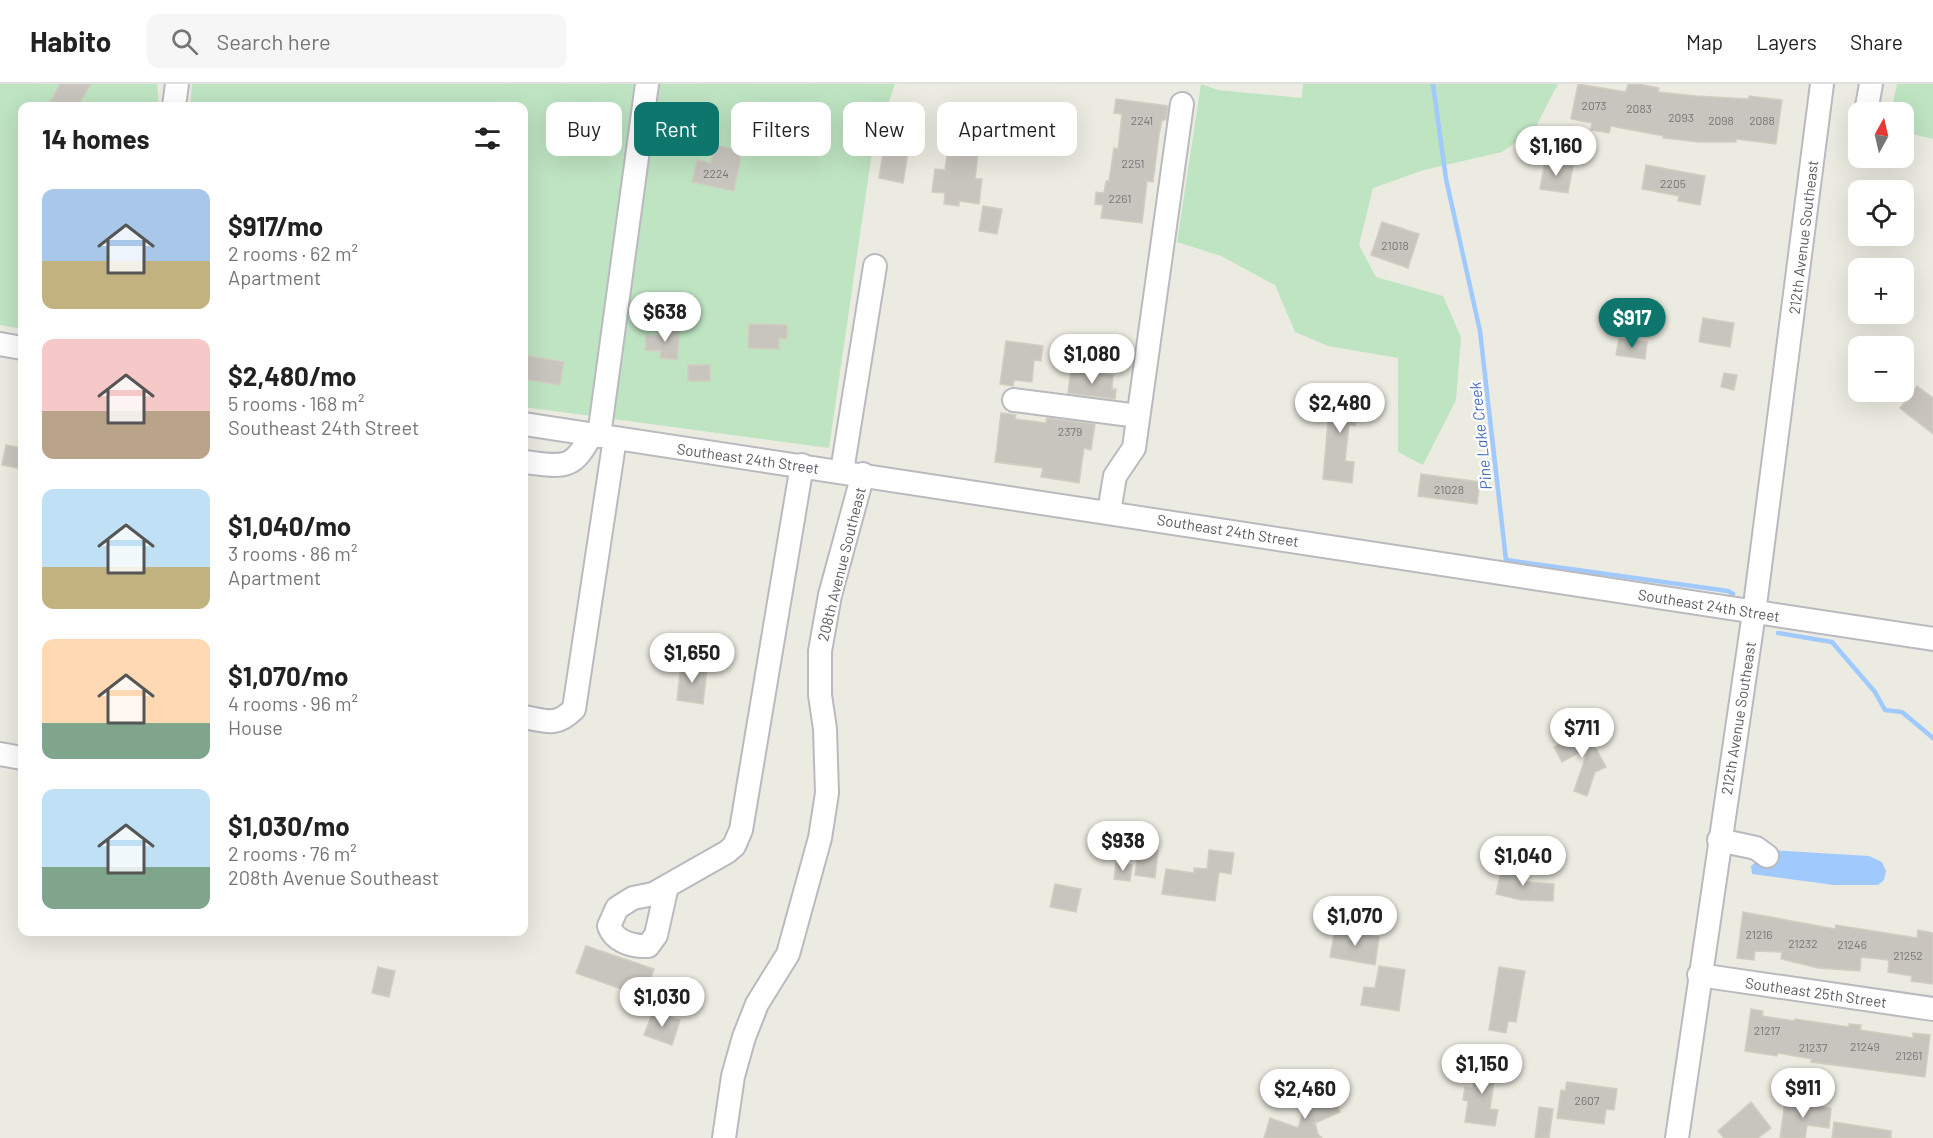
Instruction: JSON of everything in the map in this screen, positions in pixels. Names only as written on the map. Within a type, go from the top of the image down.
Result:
[{"type":"street","points":[[175,102],[177,84]]},
{"type":"street","points":[[528,718],[554,722],[564,719],[574,709],[601,436],[647,84]]},
{"type":"street","name":"212th Avenue Southeast","points":[[1677,1138],[1699,975],[1754,613],[1822,84]]},
{"type":"street","points":[[1868,102],[1871,84]]},
{"type":"street","points":[[1109,512],[1114,476],[1134,448],[1182,104]]},
{"type":"street","name":"208th Avenue Southeast","points":[[724,1138],[733,1076],[744,1037],[757,1004],[788,954],[820,838],[827,793],[825,729],[820,695],[820,651],[852,473],[874,266]]},
{"type":"street","points":[[0,344],[18,347]]},
{"type":"street","points":[[1014,400],[1138,416]]},
{"type":"street","name":"Southeast 24th Street","points":[[528,425],[1933,639]]},
{"type":"street","points":[[528,462],[550,465],[568,463],[601,436]]},
{"type":"street","points":[[667,886],[734,846],[741,830],[802,465]]},
{"type":"street","points":[[0,754],[18,757]]},
{"type":"street","points":[[1719,840],[1756,848],[1767,856]]},
{"type":"street","name":"Southeast 25th Street","points":[[1699,975],[1933,1009]]},
{"type":"green space","points":[[0,84],[157,84],[159,102],[18,102],[18,328],[0,325]]},
{"type":"green space","points":[[192,84],[895,84],[889,102],[843,102],[843,156],[871,156],[829,448],[528,408],[528,102],[190,102]]},
{"type":"green space","points":[[1201,84],[1218,90],[1302,98],[1303,84],[1558,84],[1534,130],[1502,152],[1424,170],[1373,188],[1359,245],[1376,277],[1443,296],[1461,337],[1456,400],[1423,465],[1398,452],[1398,358],[1328,346],[1295,332],[1275,285],[1221,256],[1177,242]]},
{"type":"green space","points":[[1897,84],[1933,84],[1933,139],[1914,134],[1914,102],[1893,102]]},
{"type":"water","points":[[1770,850],[1869,856],[1882,862],[1886,871],[1884,880],[1878,885],[1834,885],[1752,874],[1751,866]]},
{"type":"building","points":[[60,84],[91,84],[80,102],[50,102]]},
{"type":"building","points":[[1578,84],[1626,92],[1628,84],[1639,84],[1659,88],[1658,92],[1749,99],[1749,96],[1782,100],[1776,144],[1736,139],[1736,142],[1698,142],[1663,138],[1664,136],[1611,126],[1609,133],[1591,130],[1592,123],[1571,119]]},
{"type":"building","points":[[1116,99],[1168,106],[1166,120],[1162,120],[1159,135],[1153,182],[1147,181],[1142,223],[1101,218],[1103,205],[1095,204],[1096,192],[1104,193],[1106,181],[1109,181],[1114,148],[1118,149],[1122,114],[1114,113]]},
{"type":"building","points":[[719,146],[731,149],[731,156],[741,156],[734,191],[692,182],[697,160],[711,163],[713,156],[719,156]]},
{"type":"building","points":[[883,156],[907,156],[903,183],[879,178]]},
{"type":"building","points":[[947,156],[978,156],[975,179],[982,179],[979,204],[959,201],[959,206],[944,204],[945,193],[932,192],[935,169],[945,170]]},
{"type":"building","points":[[1545,161],[1573,166],[1568,193],[1540,189]]},
{"type":"building","points":[[1646,165],[1705,176],[1700,205],[1678,201],[1679,196],[1642,189]]},
{"type":"building","points":[[983,206],[1002,209],[997,234],[979,231]]},
{"type":"building","points":[[1382,222],[1419,234],[1408,268],[1371,255]]},
{"type":"building","points":[[1703,318],[1734,323],[1730,347],[1699,342]]},
{"type":"building","points":[[749,324],[787,325],[787,339],[779,338],[779,349],[748,348]]},
{"type":"building","points":[[664,326],[680,327],[677,360],[660,358],[661,351],[645,350],[646,335],[663,336]]},
{"type":"building","points":[[1619,338],[1647,342],[1645,359],[1616,355]]},
{"type":"building","points":[[1006,341],[1043,346],[1041,361],[1034,360],[1032,382],[1014,380],[1013,386],[1000,384]]},
{"type":"building","points":[[528,356],[564,362],[560,385],[528,380]]},
{"type":"building","points":[[688,365],[710,365],[710,381],[688,381]]},
{"type":"building","points":[[1071,370],[1113,375],[1112,389],[1116,389],[1115,399],[1068,393]]},
{"type":"building","points":[[1724,373],[1737,375],[1734,390],[1721,387]]},
{"type":"building","points":[[1917,386],[1933,398],[1933,434],[1900,408],[1905,402],[1914,402],[1914,390]]},
{"type":"building","points":[[1331,387],[1360,392],[1355,426],[1349,425],[1345,461],[1354,462],[1352,483],[1323,479]]},
{"type":"building","points":[[1001,413],[1016,415],[1015,419],[1046,423],[1047,418],[1095,424],[1091,450],[1084,448],[1079,483],[1041,477],[1043,468],[995,462]]},
{"type":"building","points":[[6,445],[18,447],[18,468],[2,465]]},
{"type":"building","points":[[1421,474],[1480,482],[1477,504],[1418,496]]},
{"type":"building","points":[[681,665],[707,668],[703,704],[677,700]]},
{"type":"building","points":[[1586,730],[1606,767],[1595,772],[1587,796],[1574,791],[1589,747],[1562,762],[1554,747]]},
{"type":"building","points":[[1139,848],[1158,851],[1155,878],[1135,875]]},
{"type":"building","points":[[1209,850],[1234,853],[1231,874],[1219,872],[1215,901],[1162,894],[1166,869],[1194,873],[1194,868],[1207,869]]},
{"type":"building","points":[[1116,863],[1132,865],[1130,881],[1114,879]]},
{"type":"building","points":[[1502,866],[1529,872],[1526,882],[1554,884],[1553,901],[1521,900],[1496,894]]},
{"type":"building","points":[[1055,884],[1081,889],[1076,912],[1050,907]]},
{"type":"building","points":[[1743,912],[1835,929],[1836,925],[1917,938],[1918,930],[1933,933],[1933,984],[1911,981],[1912,976],[1888,972],[1889,960],[1861,957],[1860,971],[1818,968],[1781,959],[1782,952],[1755,951],[1754,960],[1737,958]]},
{"type":"building","points":[[1335,930],[1379,937],[1375,965],[1330,957]]},
{"type":"building","points":[[586,946],[654,969],[644,997],[576,973]]},
{"type":"building","points":[[1379,966],[1405,970],[1399,1011],[1361,1005],[1364,987],[1375,988]]},
{"type":"building","points":[[378,967],[395,971],[389,997],[372,993]]},
{"type":"building","points":[[1499,967],[1525,971],[1516,1022],[1508,1021],[1506,1033],[1489,1030]]},
{"type":"building","points":[[1751,1009],[1763,1011],[1762,1016],[1794,1021],[1795,1019],[1849,1027],[1849,1024],[1861,1025],[1860,1030],[1913,1038],[1913,1033],[1930,1035],[1925,1077],[1811,1062],[1812,1059],[1778,1053],[1777,1056],[1745,1051]]},
{"type":"building","points":[[653,1011],[680,1020],[672,1045],[644,1035]]},
{"type":"building","points":[[1477,1059],[1497,1062],[1490,1109],[1498,1110],[1495,1126],[1465,1122],[1468,1101],[1463,1100],[1465,1087],[1473,1088]]},
{"type":"building","points":[[1567,1082],[1617,1089],[1614,1110],[1606,1109],[1604,1124],[1557,1118],[1561,1090],[1565,1091]]},
{"type":"building","points":[[1332,1092],[1340,1112],[1315,1123],[1318,1134],[1322,1138],[1264,1138],[1270,1118],[1298,1128],[1306,1103]]},
{"type":"building","points":[[1751,1102],[1771,1128],[1758,1138],[1724,1138],[1718,1131]]},
{"type":"building","points":[[1785,1102],[1831,1108],[1829,1128],[1807,1125],[1805,1138],[1780,1138]]},
{"type":"building","points":[[1539,1107],[1553,1109],[1549,1138],[1535,1138]]},
{"type":"building","points":[[1834,1122],[1891,1131],[1891,1138],[1832,1138]]},
{"type":"waterway","name":"Pine Lake Creek","points":[[1433,84],[1446,179],[1480,331],[1506,560],[1728,591],[1733,594]]},
{"type":"waterway","name":"Pine Lake Creek","points":[[1778,633],[1832,642],[1875,692],[1885,710],[1902,712],[1933,738]]}]
